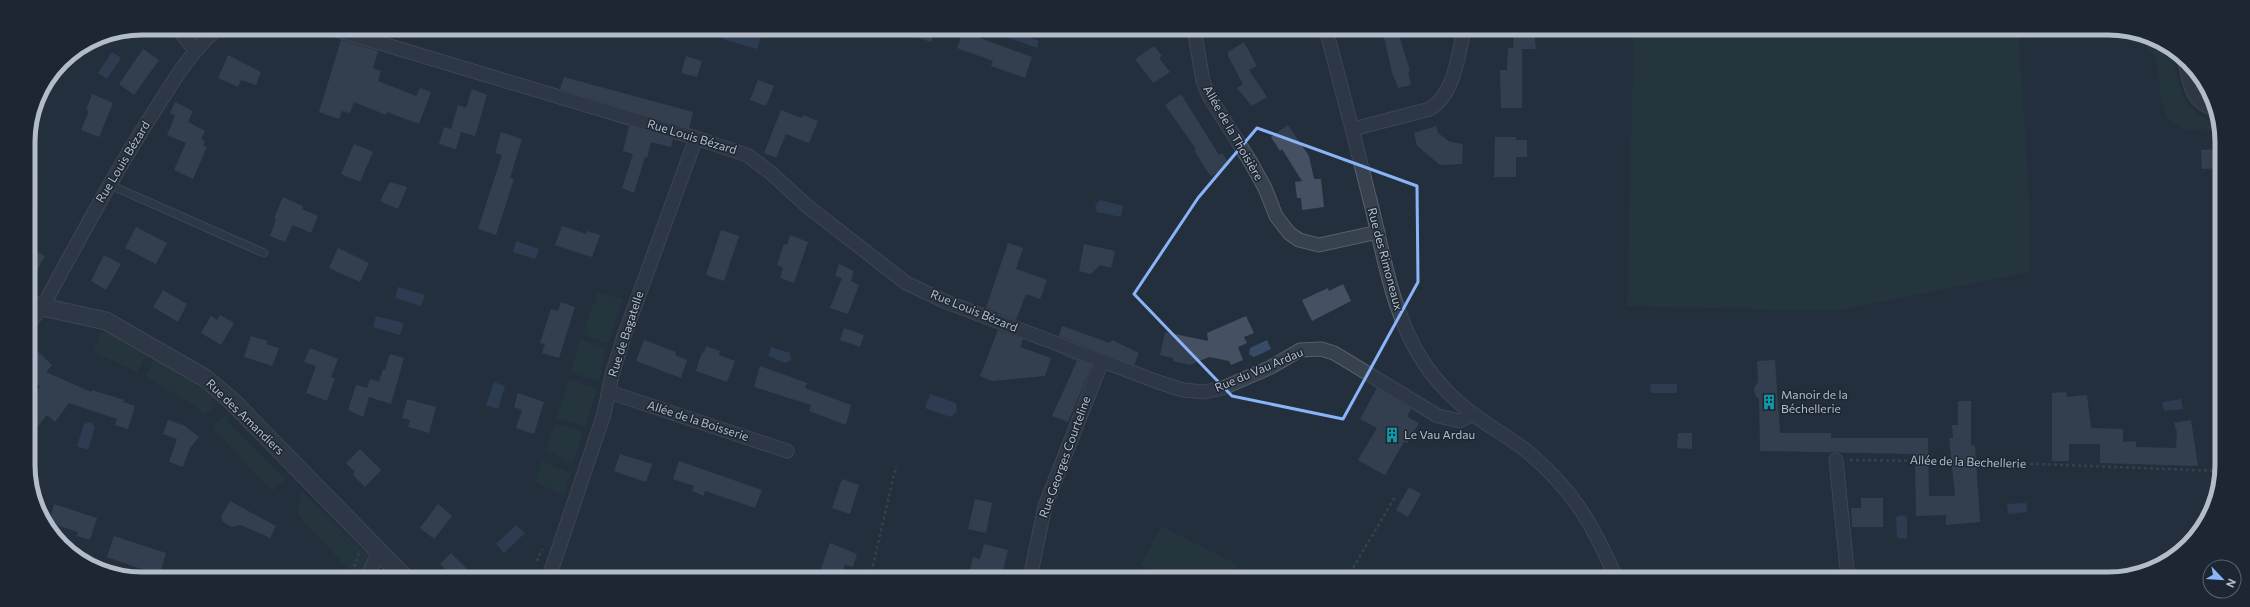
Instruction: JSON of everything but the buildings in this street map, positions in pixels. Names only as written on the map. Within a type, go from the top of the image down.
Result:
[{"type":"street","points":[[182,35],[194,50]]},
{"type":"street","name":"Rue Louis Bézard","points":[[36,305],[108,184],[194,50],[210,35]]},
{"type":"street","name":"Rue Louis Bézard","points":[[353,35],[696,138],[747,155],[770,172],[807,206],[906,283],[944,301],[1102,362]]},
{"type":"street","name":"Allée de la Thoisière","points":[[1195,35],[1203,81],[1209,96],[1250,161],[1265,188],[1276,216],[1289,233],[1299,240],[1319,245],[1378,232]]},
{"type":"street","name":"Rue des Rimoneaux","points":[[1328,35],[1353,129],[1389,281],[1407,334],[1425,364],[1473,414],[1528,452],[1553,474],[1574,498],[1591,523],[1613,572]]},
{"type":"street","points":[[1353,129],[1430,109],[1440,103],[1452,78],[1463,35]]},
{"type":"street","points":[[2186,68],[2189,87],[2202,103],[2208,106]]},
{"type":"street","name":"Rue de Bagatelle","points":[[551,572],[604,414],[612,375],[624,336],[696,138]]},
{"type":"street","name":"Rue des Amandiers","points":[[36,305],[106,321],[205,378],[231,400],[399,572]]},
{"type":"street","name":"Rue du Vau Ardau","points":[[1102,362],[1183,390],[1204,392],[1222,388],[1271,368],[1300,350],[1320,350],[1334,353],[1438,416],[1460,421],[1473,414]]},
{"type":"street","name":"Rue Georges Courteline","points":[[1031,572],[1045,506],[1102,362]]},
{"type":"street","name":"Allée de la Boisserie","points":[[609,392],[787,451]]},
{"type":"street","points":[[1836,460],[1847,572]]},
{"type":"street","points":[[369,572],[378,552]]},
{"type":"lane","points":[[108,184],[264,253]]},
{"type":"path","name":"Allée de la Bechellerie","points":[[1836,460],[1986,462],[2215,471]]},
{"type":"path","points":[[871,572],[896,466]]},
{"type":"path","points":[[1351,572],[1395,497]]},
{"type":"highlighted area","points":[[1257,128],[1417,186],[1418,282],[1343,419],[1232,396],[1134,294],[1198,198]]},
{"type":"green space","points":[[1634,35],[2018,35],[2029,195],[2029,272],[1836,311],[1627,306]]},
{"type":"green space","points":[[2130,37],[2142,41],[2155,46],[2172,57],[2183,96],[2188,105],[2206,119],[2213,122],[2214,128],[2187,130],[2168,118],[2162,100],[2158,70],[2153,54],[2148,48],[2141,44],[2130,42]]},
{"type":"green space","points":[[2195,80],[2204,96],[2196,87]]},
{"type":"green space","points":[[598,292],[623,300],[608,343],[583,334]]},
{"type":"green space","points":[[101,332],[110,334],[146,355],[137,372],[94,352]]},
{"type":"green space","points":[[580,339],[606,348],[599,382],[571,372]]},
{"type":"green space","points":[[154,359],[197,384],[218,403],[205,415],[196,407],[146,376]]},
{"type":"green space","points":[[569,379],[597,389],[585,427],[556,418]]},
{"type":"green space","points":[[227,413],[229,423],[282,476],[287,477],[274,490],[271,490],[212,427]]},
{"type":"green space","points":[[555,423],[583,432],[573,463],[545,450]]},
{"type":"green space","points":[[542,461],[570,473],[564,495],[535,482]]},
{"type":"green space","points":[[302,492],[368,556],[363,572],[350,572],[297,513]]},
{"type":"green space","points":[[1161,526],[1238,565],[1234,572],[1156,572],[1141,565]]},
{"type":"water","points":[[724,35],[754,35],[761,37],[757,49],[723,39]]},
{"type":"water","points":[[1002,35],[1023,35],[1039,41],[1037,48]]},
{"type":"water","points":[[112,52],[121,58],[107,79],[98,73]]},
{"type":"water","points":[[1100,200],[1123,206],[1121,217],[1097,212],[1095,205]]},
{"type":"water","points":[[516,241],[539,249],[535,259],[513,252]]},
{"type":"water","points":[[398,287],[425,295],[421,306],[395,298]]},
{"type":"water","points":[[376,316],[404,323],[400,335],[373,327]]},
{"type":"water","points":[[1267,340],[1271,349],[1254,357],[1249,354],[1250,348]]},
{"type":"water","points":[[771,347],[790,353],[791,360],[786,363],[768,356]]},
{"type":"water","points":[[494,382],[505,386],[498,409],[486,405]]},
{"type":"water","points":[[1650,384],[1677,384],[1677,393],[1651,393]]},
{"type":"water","points":[[930,394],[956,403],[957,412],[950,417],[925,408]]},
{"type":"water","points":[[2181,399],[2183,409],[2164,411],[2162,402]]},
{"type":"water","points":[[91,422],[95,427],[88,450],[77,446],[84,424]]},
{"type":"water","points":[[2026,503],[2027,512],[2008,514],[2007,504]]},
{"type":"water","points":[[1902,515],[1907,517],[1907,538],[1897,538],[1896,517]]},
{"type":"water","points":[[516,525],[525,533],[504,553],[496,544]]},
{"type":"place","name":"Manoir de la Béchellerie","points":[[1769,402]]},
{"type":"place","name":"Le Vau Ardau","points":[[1392,435]]}]
